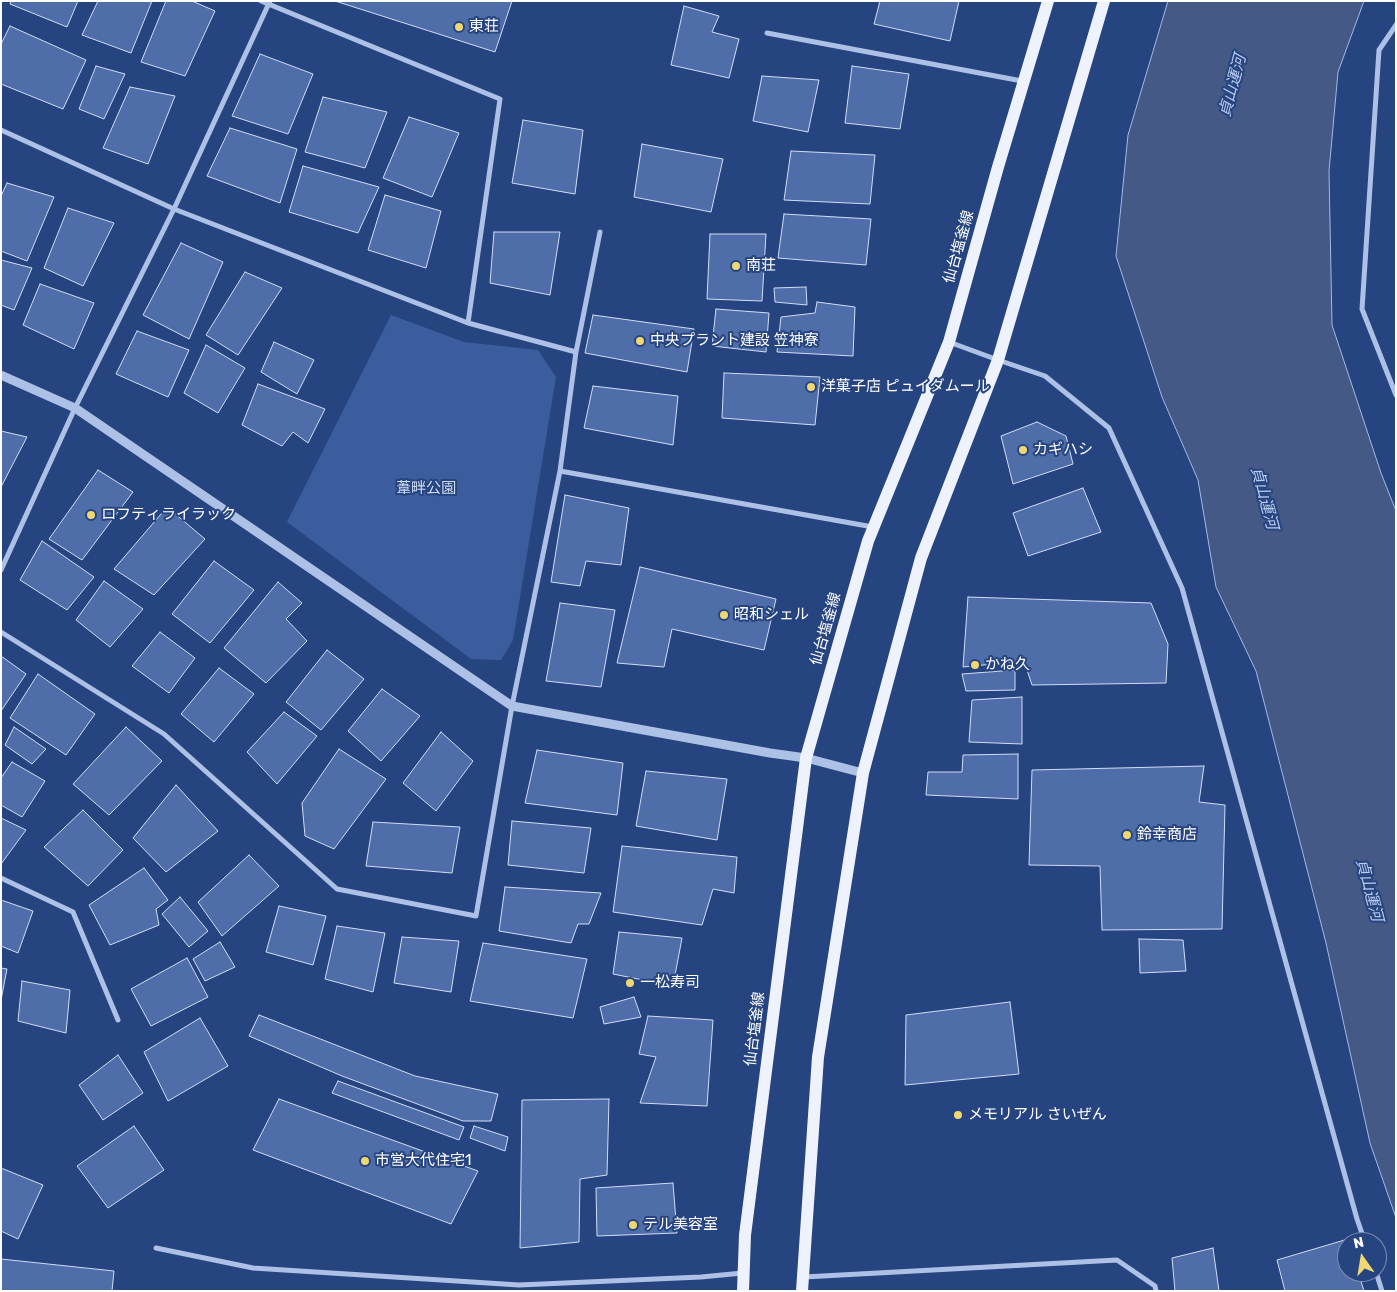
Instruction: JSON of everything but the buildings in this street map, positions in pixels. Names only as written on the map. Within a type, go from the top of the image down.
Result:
[{"type":"main road","name":"仙台塩釜線","points":[[743,1291],[745,1235],[806,758],[868,541],[949,342],[998,167],[1048,1]]},
{"type":"main road","points":[[802,1291],[818,1057],[863,773],[921,558],[998,360],[1104,1]]},
{"type":"street","points":[[262,1],[500,99],[468,323]]},
{"type":"street","points":[[1,570],[75,408],[174,209],[270,3]]},
{"type":"street","points":[[1396,24],[1379,50],[1362,309],[1396,395]]},
{"type":"street","points":[[767,34],[1024,82]]},
{"type":"street","points":[[1,130],[174,209],[468,323],[576,352]]},
{"type":"street","points":[[1,632],[164,734],[337,890],[476,916],[512,706],[560,471],[576,352],[600,232]]},
{"type":"street","points":[[949,342],[1045,376],[1109,428],[1182,588],[1351,1200],[1362,1232]]},
{"type":"street","points":[[1,374],[75,408],[512,706],[806,758],[863,773]]},
{"type":"street","points":[[560,471],[873,528]]},
{"type":"street","points":[[1,878],[73,912],[118,1020]]},
{"type":"street","points":[[156,1248],[253,1268],[519,1285],[701,1277],[744,1273]]},
{"type":"street","points":[[803,1277],[1117,1260],[1155,1286],[1156,1291]]},
{"type":"green space","name":"葦畔公園","points":[[391,315],[464,342],[538,350],[556,377],[513,640],[501,660],[471,659],[287,522]]},
{"type":"water","name":"貞山運河","points":[[1168,1],[1364,1],[1338,72],[1329,171],[1332,325],[1381,473],[1396,511],[1396,1218],[1370,1143],[1326,943],[1256,671],[1216,587],[1198,480],[1162,397],[1116,256],[1128,135]]},
{"type":"place","name":"東荘","points":[[459,27]]},
{"type":"place","name":"南荘","points":[[736,266]]},
{"type":"place","name":"中央プラント建設 笠神寮","points":[[640,341]]},
{"type":"place","name":"洋菓子店 ピュイダムール","points":[[811,387]]},
{"type":"place","name":"カギハシ","points":[[1023,450]]},
{"type":"place","name":"ロフティライラック","points":[[91,515]]},
{"type":"place","name":"昭和シェル","points":[[724,615]]},
{"type":"place","name":"かね久","points":[[975,665]]},
{"type":"place","name":"鈴幸商店","points":[[1127,835]]},
{"type":"place","name":"一松寿司","points":[[630,983]]},
{"type":"place","name":"メモリアル さいぜん","points":[[958,1115]]},
{"type":"place","name":"市営大代住宅1","points":[[365,1161]]},
{"type":"place","name":"テル美容室","points":[[633,1225]]}]
